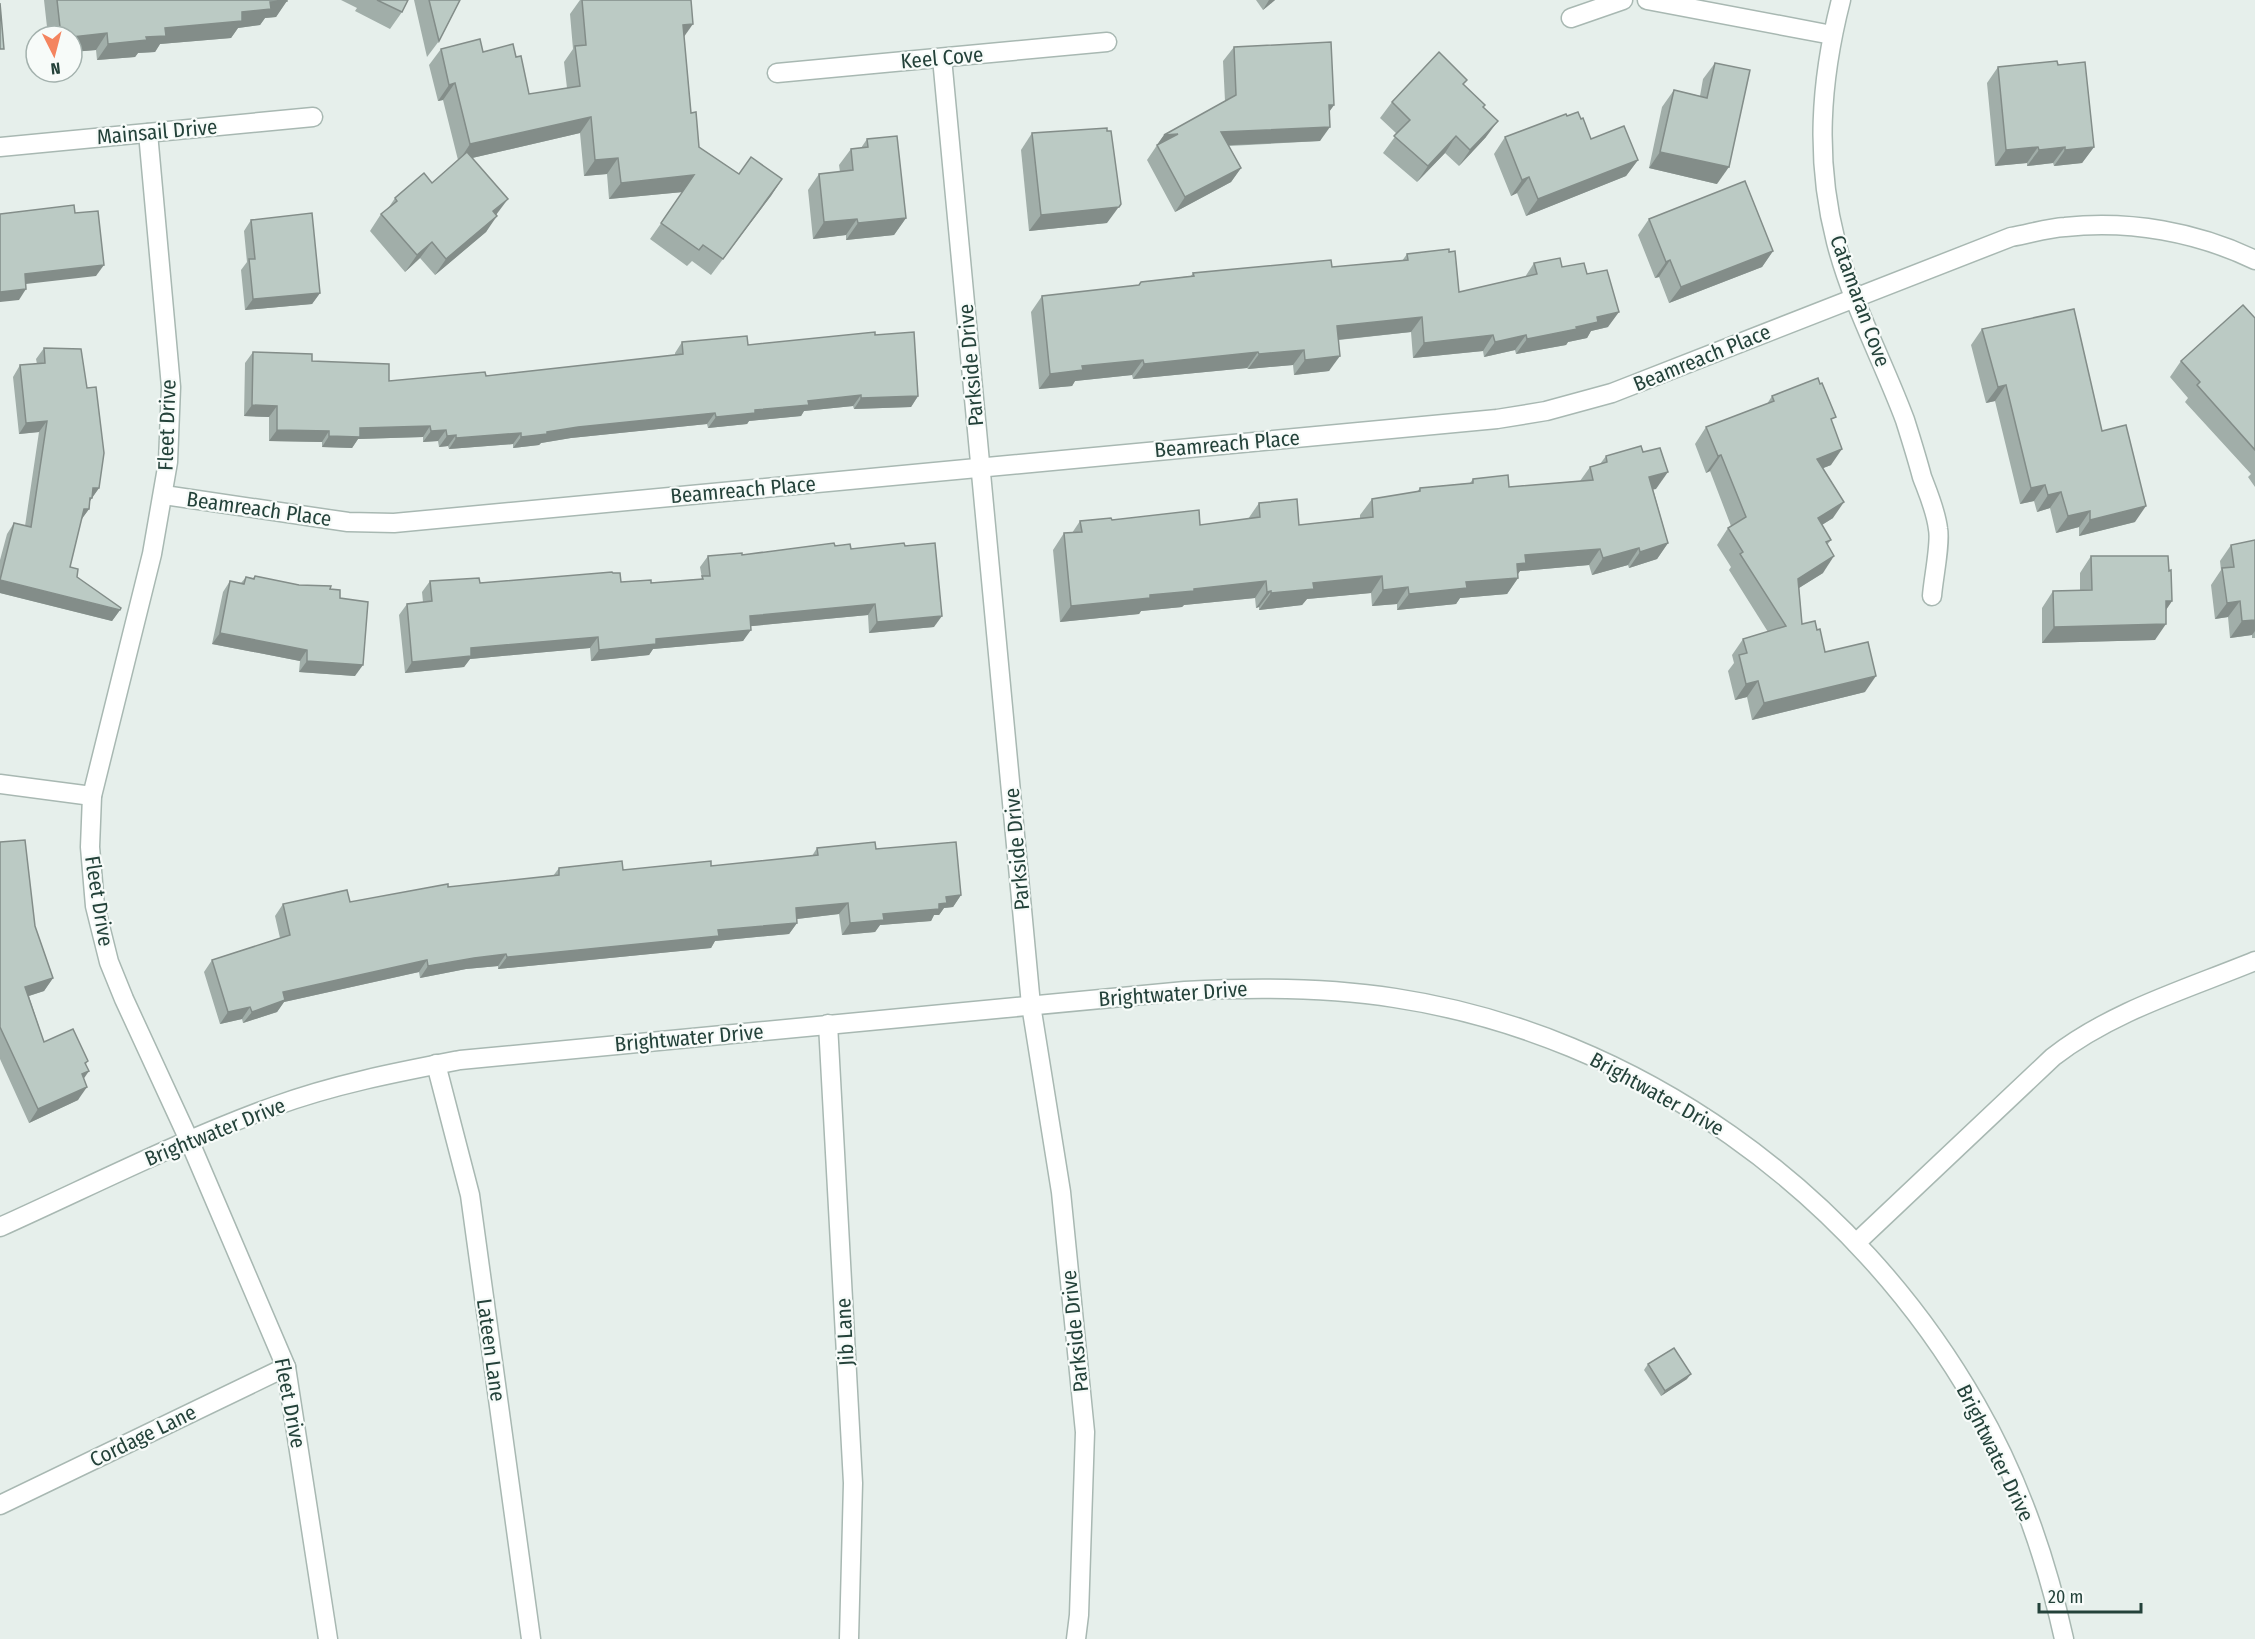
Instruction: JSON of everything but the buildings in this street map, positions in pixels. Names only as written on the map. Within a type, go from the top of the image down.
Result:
[{"type":"street","points":[[1571,18],[1623,0]]},
{"type":"street","points":[[1647,0],[1832,35]]},
{"type":"street","name":"Catamaran Cove","points":[[1841,0],[1832,35],[1823,102],[1823,160],[1830,214],[1837,244],[1855,297],[1905,420],[1939,530],[1932,596]]},
{"type":"street","name":"Keel Cove","points":[[777,73],[1107,42]]},
{"type":"street","name":"Parkside Drive","points":[[942,58],[1031,1005],[1061,1192],[1085,1432],[1079,1615],[1076,1639]]},
{"type":"street","name":"Mainsail Drive","points":[[0,147],[313,117]]},
{"type":"street","name":"Fleet Drive","points":[[148,132],[171,387],[168,462],[152,554],[93,796],[90,847],[95,906],[109,962],[124,999],[189,1140],[286,1367],[328,1639]]},
{"type":"street","name":"Beamreach Place","points":[[164,495],[348,522],[394,523],[1485,420],[1546,411],[1612,393],[2011,237],[2064,227],[2120,225],[2180,233],[2232,249],[2255,260]]},
{"type":"street","points":[[0,784],[93,796]]},
{"type":"street","points":[[1856,1243],[2053,1057],[2077,1038],[2103,1023],[2255,961]]},
{"type":"street","name":"Brightwater Drive","points":[[0,1227],[189,1140],[276,1105],[375,1076],[460,1060],[1185,991],[1253,987],[1325,990],[1396,998],[1466,1013],[1558,1043],[1655,1088],[1726,1131],[1783,1174],[1826,1212],[1876,1264],[1930,1331],[1976,1404],[2020,1494],[2052,1587],[2064,1639]]},
{"type":"street","name":"Jib Lane","points":[[828,1024],[853,1483],[849,1639]]},
{"type":"street","name":"Lateen Lane","points":[[436,1065],[470,1195],[531,1639]]},
{"type":"street","name":"Cordage Lane","points":[[0,1505],[286,1367]]}]
